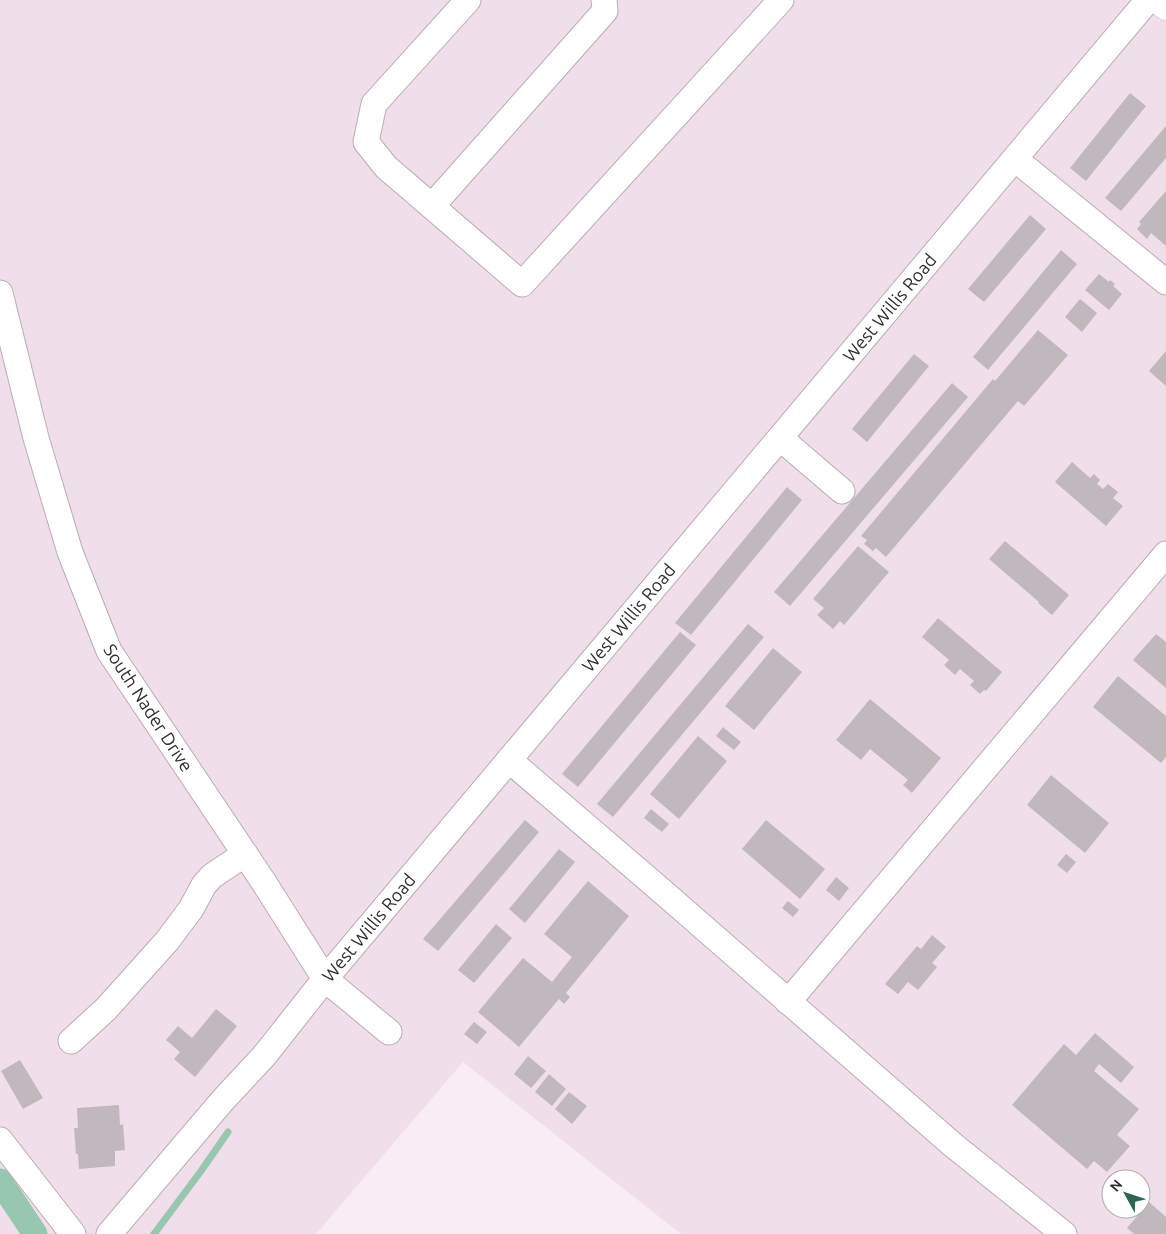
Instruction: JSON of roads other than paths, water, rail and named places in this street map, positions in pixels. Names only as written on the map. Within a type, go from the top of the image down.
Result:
[{"type":"main road","points":[[1159,0],[1166,6]]},
{"type":"street","points":[[468,0],[374,104],[366,142],[386,166],[522,284],[782,0]]},
{"type":"street","points":[[432,206],[605,11],[604,0]]},
{"type":"street","name":"West Willis Road","points":[[109,1234],[222,1100],[264,1056],[325,979],[1148,0]]},
{"type":"street","points":[[1015,159],[1166,282]]},
{"type":"street","name":"South Nader Drive","points":[[0,293],[36,438],[70,552],[109,651],[245,854],[325,979],[389,1032]]},
{"type":"street","points":[[780,438],[842,491]]},
{"type":"street","points":[[788,1002],[1166,554]]},
{"type":"street","points":[[509,760],[953,1145],[1064,1234]]},
{"type":"street","points":[[71,1040],[106,1009],[167,941],[191,909],[204,885],[212,876],[245,854]]},
{"type":"street","points":[[0,1140],[74,1234]]},
{"type":"waterway","points":[[154,1234],[228,1132]]},
{"type":"waterway","points":[[0,1181],[35,1234]]}]
